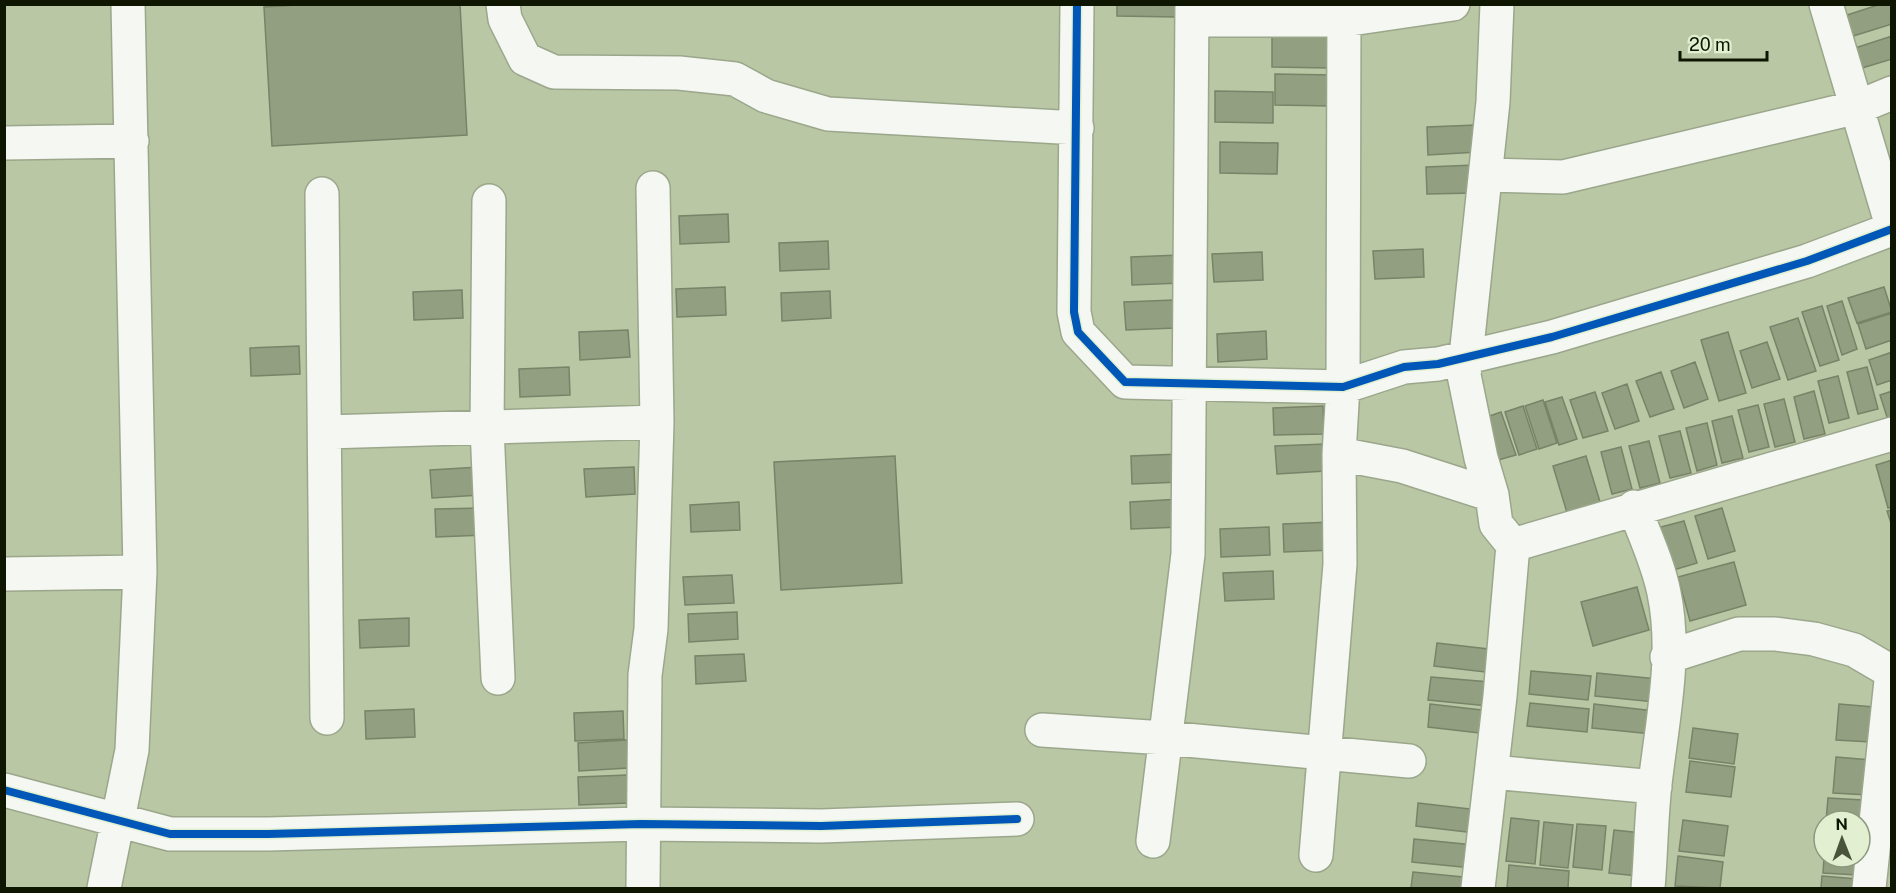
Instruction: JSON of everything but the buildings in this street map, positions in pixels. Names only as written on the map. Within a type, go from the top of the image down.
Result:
[{"type":"street","points":[[104,888],[132,750],[133,677],[140,572],[128,4]]},
{"type":"street","points":[[503,4],[505,19],[525,59],[554,72],[679,73],[735,79],[766,96],[828,114],[1077,128]]},
{"type":"street","points":[[1077,4],[1074,312],[1078,332],[1125,382],[1191,386],[1343,387],[1404,367],[1467,358],[1552,337],[1807,261],[1892,228],[1826,4]]},
{"type":"street","points":[[1153,841],[1188,554],[1192,12],[1344,12],[1453,4]]},
{"type":"street","points":[[1478,888],[1492,772],[1513,545],[1496,524],[1492,495],[1465,389],[1487,175],[1497,4]]},
{"type":"street","points":[[1316,855],[1340,564],[1344,12]]},
{"type":"street","points":[[1487,175],[1563,177],[1858,107],[1892,93]]},
{"type":"street","points":[[4,143],[132,141]]},
{"type":"street","points":[[643,888],[645,675],[651,629],[657,422],[653,188]]},
{"type":"street","points":[[322,194],[327,718]]},
{"type":"street","points":[[489,201],[487,428],[498,678]]},
{"type":"street","points":[[326,432],[657,422]]},
{"type":"street","points":[[1513,545],[1634,507],[1892,434]]},
{"type":"street","points":[[1339,454],[1402,466],[1492,495]]},
{"type":"street","points":[[1634,507],[1656,564],[1664,595],[1667,657],[1667,684],[1655,787],[1648,888]]},
{"type":"street","points":[[4,574],[140,572]]},
{"type":"street","points":[[1667,657],[1739,634],[1775,634],[1814,639],[1854,650],[1891,671],[1869,888]]},
{"type":"street","points":[[1042,730],[1164,738],[1408,761]]},
{"type":"street","points":[[1492,772],[1655,787]]},
{"type":"street","points":[[4,790],[170,834],[268,834],[642,824],[821,826],[1017,819]]},
{"type":"cycle path","points":[[1077,4],[1074,312],[1078,332],[1125,382],[1343,387],[1404,367],[1438,364],[1552,337],[1807,261],[1892,229]]},
{"type":"cycle path","points":[[4,790],[170,834],[268,834],[641,824],[821,826],[1017,819]]}]
